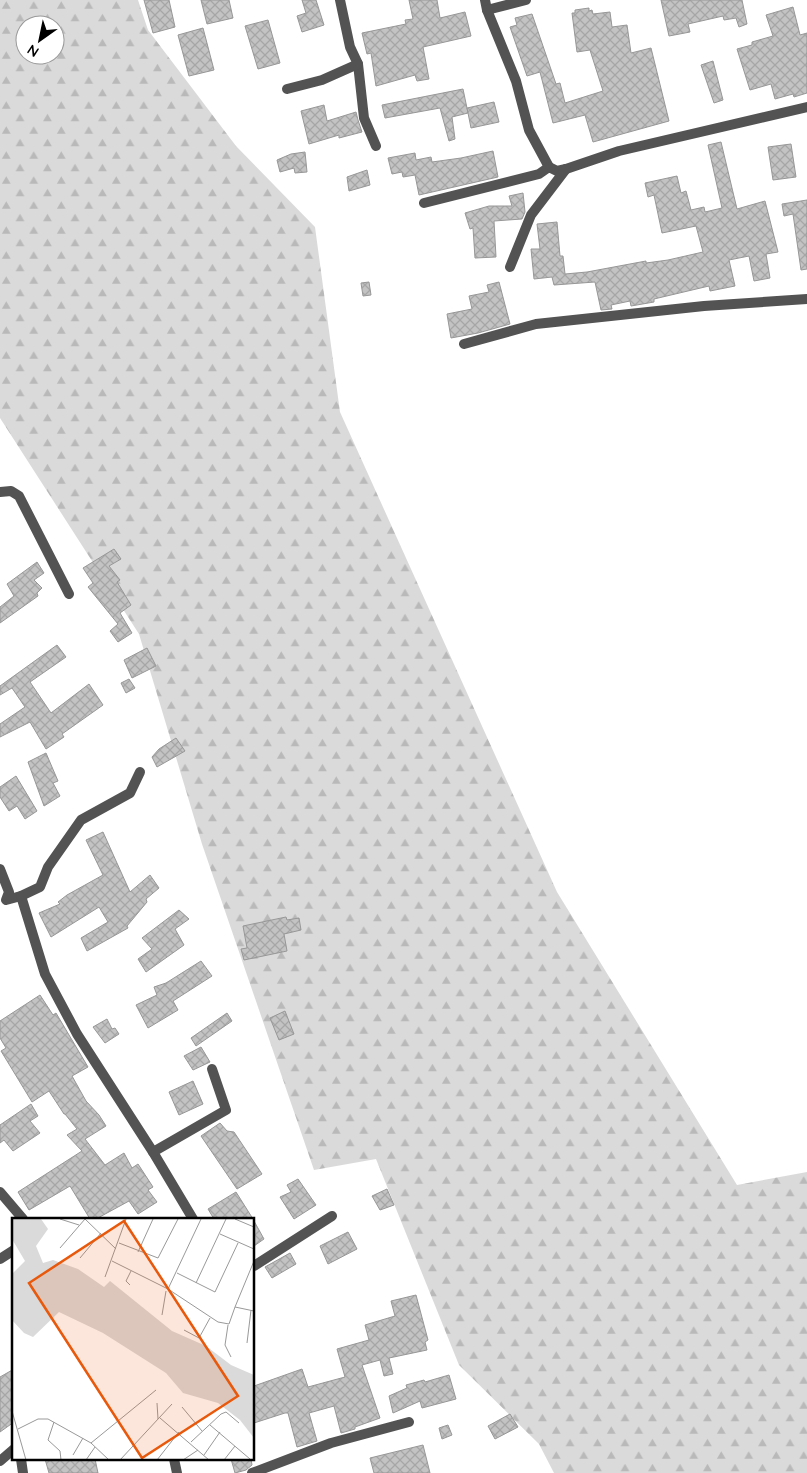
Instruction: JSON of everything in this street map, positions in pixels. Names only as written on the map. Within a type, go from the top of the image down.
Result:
[{"type":"street","points":[[340,0],[350,47],[358,64],[364,118],[376,146]]},
{"type":"street","points":[[526,0],[486,5],[516,81],[529,130],[549,168],[557,171],[566,169],[619,151],[807,107]]},
{"type":"street","points":[[287,89],[322,80],[358,64]]},
{"type":"street","points":[[424,203],[540,174],[549,168]]},
{"type":"street","points":[[510,267],[530,216],[566,169]]},
{"type":"street","points":[[464,344],[536,324],[704,306],[807,299]]},
{"type":"street","points":[[0,492],[11,491],[19,496],[69,594]]},
{"type":"street","points":[[3,902],[40,887],[48,866],[81,820],[130,793],[140,772]]},
{"type":"street","points":[[0,868],[9,892],[3,902]]},
{"type":"street","points":[[21,896],[46,974],[77,1034],[153,1152],[192,1218]]},
{"type":"street","points":[[153,1152],[226,1110],[212,1069]]},
{"type":"street","points":[[0,1192],[22,1218]]},
{"type":"street","points":[[255,1265],[332,1216]]},
{"type":"street","points":[[0,1259],[12,1251]]},
{"type":"street","points":[[252,1473],[331,1443],[409,1422]]},
{"type":"street","points":[[0,1460],[12,1451]]},
{"type":"street","points":[[21,1460],[23,1473]]},
{"type":"street","points":[[174,1460],[177,1473]]},
{"type":"green space","points":[[0,0],[138,0],[148,30],[236,146],[315,227],[340,412],[557,892],[737,1185],[807,1172],[807,1473],[554,1473],[539,1444],[459,1365],[376,1159],[314,1170],[202,844],[139,634],[0,418]]},
{"type":"building","points":[[144,0],[169,0],[175,27],[153,33]]},
{"type":"building","points":[[201,0],[229,0],[233,18],[207,24]]},
{"type":"building","points":[[302,0],[316,0],[324,25],[302,32],[297,16],[306,13]]},
{"type":"building","points":[[409,0],[437,0],[440,18],[465,12],[471,36],[423,47],[429,79],[417,81],[415,75],[376,86],[371,53],[367,54],[362,33],[406,24],[405,20],[413,19]]},
{"type":"building","points":[[661,0],[742,0],[747,24],[739,27],[736,18],[724,20],[723,16],[688,24],[690,32],[669,36]]},
{"type":"building","points":[[793,7],[800,35],[807,33],[807,93],[794,97],[793,94],[775,99],[771,84],[750,90],[737,49],[773,36],[766,15]]},
{"type":"building","points":[[589,8],[589,11],[592,10],[593,14],[610,12],[612,27],[627,25],[631,53],[651,48],[669,121],[593,142],[585,115],[553,123],[540,72],[527,76],[510,27],[517,25],[515,18],[532,14],[556,84],[560,83],[565,103],[603,91],[590,50],[577,52],[572,13],[575,13],[575,10]]},
{"type":"building","points":[[268,20],[280,63],[258,69],[245,26]]},
{"type":"building","points":[[203,28],[214,70],[189,76],[178,35]]},
{"type":"building","points":[[713,61],[723,100],[714,103],[701,65]]},
{"type":"building","points":[[463,89],[468,113],[452,117],[455,139],[449,141],[440,108],[385,118],[382,105]]},
{"type":"building","points":[[494,102],[499,122],[471,128],[467,108]]},
{"type":"building","points":[[324,105],[327,121],[356,112],[362,132],[339,138],[339,135],[309,144],[301,111]]},
{"type":"building","points":[[721,142],[737,209],[765,201],[778,252],[766,254],[770,278],[754,281],[749,256],[729,260],[735,286],[710,291],[709,286],[654,299],[654,302],[631,306],[630,301],[611,305],[612,309],[601,310],[595,282],[554,285],[552,277],[534,279],[531,249],[540,249],[537,224],[557,222],[560,256],[563,256],[565,274],[587,272],[646,261],[646,263],[668,260],[703,252],[696,226],[662,233],[654,195],[648,197],[645,183],[677,176],[681,193],[686,191],[691,210],[704,207],[705,212],[722,208],[708,145]]},
{"type":"building","points":[[791,144],[796,177],[773,180],[768,147]]},
{"type":"building","points":[[493,151],[498,177],[419,195],[415,175],[403,177],[402,172],[392,174],[388,158],[415,153],[416,160],[431,157],[432,162]]},
{"type":"building","points":[[305,152],[307,172],[295,173],[294,168],[280,172],[277,160],[291,154]]},
{"type":"building","points":[[367,170],[370,185],[349,191],[347,177]]},
{"type":"building","points":[[523,193],[525,212],[522,219],[494,221],[496,257],[475,258],[473,228],[470,229],[465,213],[489,206],[512,206],[509,196]]},
{"type":"building","points":[[807,200],[807,269],[801,270],[793,214],[784,216],[782,204]]},
{"type":"building","points":[[369,282],[371,295],[363,296],[361,283]]},
{"type":"building","points":[[499,282],[510,324],[451,338],[447,314],[472,309],[469,296],[489,292],[487,285]]},
{"type":"building","points":[[114,549],[121,559],[109,566],[120,580],[117,582],[131,605],[120,613],[132,633],[118,642],[110,631],[118,624],[88,587],[93,583],[83,568]]},
{"type":"building","points":[[37,562],[44,573],[34,580],[42,588],[37,593],[38,596],[0,623],[0,607],[14,596],[7,584]]},
{"type":"building","points":[[57,645],[66,657],[30,682],[51,713],[89,684],[103,705],[62,734],[64,737],[46,749],[30,722],[0,737],[0,724],[25,707],[12,688],[0,695],[0,686]]},
{"type":"building","points":[[147,648],[156,666],[132,678],[124,660]]},
{"type":"building","points":[[129,679],[135,688],[126,693],[121,683]]},
{"type":"building","points":[[176,738],[185,751],[157,767],[152,757],[159,749]]},
{"type":"building","points":[[46,753],[58,781],[53,783],[60,796],[44,806],[28,762]]},
{"type":"building","points":[[16,776],[37,811],[25,819],[17,806],[9,811],[0,797],[0,787]]},
{"type":"building","points":[[103,832],[130,892],[150,875],[159,888],[146,899],[147,902],[127,926],[128,928],[87,951],[81,938],[108,922],[99,907],[51,937],[39,913],[60,904],[58,902],[67,895],[103,875],[86,840]]},
{"type":"building","points":[[179,910],[189,919],[175,929],[184,945],[146,972],[138,959],[152,949],[142,938]]},
{"type":"building","points":[[286,917],[287,920],[299,918],[301,930],[284,934],[287,951],[244,960],[241,949],[247,948],[243,926]]},
{"type":"building","points":[[201,961],[212,976],[173,1001],[178,1010],[148,1028],[136,1005],[157,995],[154,987],[166,983]]},
{"type":"building","points":[[40,995],[53,1015],[56,1013],[88,1067],[72,1076],[86,1101],[106,1126],[85,1139],[105,1165],[124,1153],[132,1168],[138,1164],[153,1187],[148,1190],[157,1202],[138,1214],[129,1201],[98,1218],[89,1218],[70,1186],[29,1210],[18,1192],[82,1151],[67,1135],[77,1129],[64,1114],[49,1091],[32,1102],[1,1051],[6,1048],[0,1038],[0,1021]]},
{"type":"building","points":[[285,1011],[294,1034],[279,1040],[270,1018]]},
{"type":"building","points":[[227,1013],[232,1021],[196,1046],[191,1038]]},
{"type":"building","points":[[107,1019],[112,1029],[115,1028],[119,1034],[105,1043],[93,1027]]},
{"type":"building","points":[[201,1047],[210,1062],[193,1070],[184,1056]]},
{"type":"building","points":[[193,1081],[203,1104],[179,1115],[169,1092]]},
{"type":"building","points":[[31,1104],[38,1116],[30,1121],[40,1133],[13,1151],[4,1140],[0,1143],[0,1125]]},
{"type":"building","points":[[220,1123],[227,1131],[234,1132],[262,1174],[237,1189],[201,1136]]},
{"type":"building","points":[[298,1179],[316,1205],[294,1219],[280,1197],[291,1192],[287,1185]]},
{"type":"building","points":[[387,1189],[394,1205],[380,1210],[372,1196]]},
{"type":"building","points":[[236,1192],[252,1218],[213,1218],[208,1209]]},
{"type":"building","points":[[255,1223],[264,1239],[255,1245]]},
{"type":"building","points":[[348,1232],[357,1249],[328,1264],[320,1246]]},
{"type":"building","points":[[290,1253],[296,1264],[272,1278],[265,1267]]},
{"type":"building","points":[[416,1295],[428,1340],[425,1342],[427,1350],[389,1358],[393,1374],[384,1376],[380,1360],[362,1365],[380,1418],[341,1433],[334,1406],[309,1413],[317,1441],[297,1447],[288,1413],[255,1423],[255,1386],[302,1369],[308,1387],[345,1377],[337,1349],[369,1340],[365,1325],[395,1316],[391,1301]]},
{"type":"building","points":[[12,1370],[12,1423],[0,1432],[0,1377]]},
{"type":"building","points":[[449,1375],[456,1399],[422,1408],[420,1401],[393,1413],[389,1396],[407,1388],[406,1385]]},
{"type":"building","points":[[510,1414],[518,1427],[495,1439],[488,1426]]},
{"type":"building","points":[[448,1425],[452,1435],[442,1439],[439,1428]]},
{"type":"building","points":[[423,1445],[430,1473],[374,1473],[370,1458]]},
{"type":"building","points":[[45,1460],[95,1460],[98,1473],[49,1473]]},
{"type":"building","points":[[231,1460],[251,1460],[252,1465],[246,1470],[235,1473]]}]
